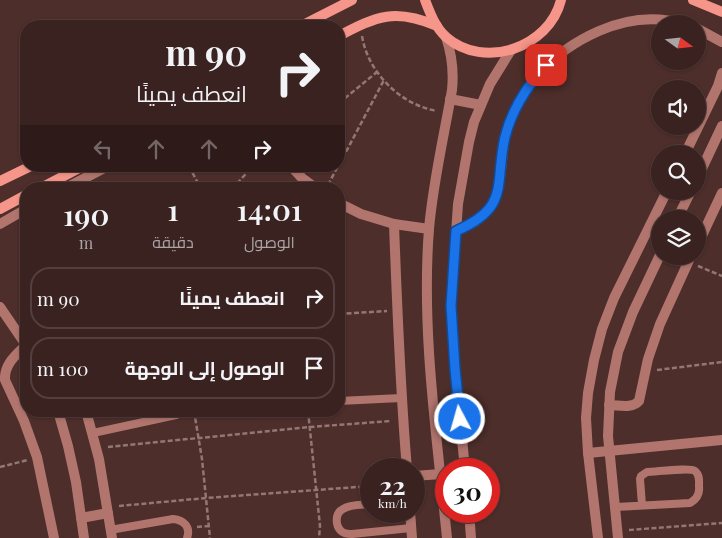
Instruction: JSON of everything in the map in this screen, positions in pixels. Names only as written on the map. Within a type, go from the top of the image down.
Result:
[{"type":"street","points":[[313,20],[352,0]]},
{"type":"street","points":[[426,0],[429,12],[437,26],[446,36],[470,50],[497,53],[511,50],[530,42],[554,18],[561,0]]},
{"type":"street","points":[[693,0],[722,12]]},
{"type":"street","points":[[345,33],[375,19],[391,16],[414,18],[437,26]]},
{"type":"street","points":[[456,231],[478,220],[486,213],[496,198],[505,139],[511,120],[519,101],[546,65],[585,37],[625,21],[651,18]]},
{"type":"street","points":[[706,33],[722,42]]},
{"type":"street","points":[[439,458],[429,355],[427,304],[429,229],[453,77],[453,64],[446,36]]},
{"type":"street","points":[[464,458],[451,306],[458,204],[469,142],[481,105],[490,84],[511,50]]},
{"type":"street","points":[[689,145],[722,74]]},
{"type":"street","points":[[450,99],[481,105]]},
{"type":"street","points":[[706,160],[722,126]]},
{"type":"street","points":[[0,181],[20,171]]},
{"type":"street","points":[[52,182],[72,172]]},
{"type":"street","points":[[77,182],[97,172]]},
{"type":"street","points":[[296,172],[307,182]]},
{"type":"street","points":[[706,227],[722,193]]},
{"type":"street","points":[[0,209],[20,198]]},
{"type":"street","points":[[598,538],[586,418],[594,360],[602,328],[614,298],[662,200]]},
{"type":"street","points":[[345,205],[361,214],[394,224],[429,229]]},
{"type":"street","points":[[0,224],[20,212]]},
{"type":"street","points":[[394,224],[401,398],[406,458]]},
{"type":"street","points":[[618,534],[608,436],[610,392],[618,352],[633,312],[655,265]]},
{"type":"street","points":[[609,405],[631,406],[639,401],[648,359],[660,324],[687,265]]},
{"type":"street","points":[[0,307],[20,336]]},
{"type":"street","points":[[20,351],[8,364],[5,374],[5,380],[20,412]]},
{"type":"street","points":[[22,417],[37,458],[54,538]]},
{"type":"street","points":[[60,417],[68,446],[84,538]]},
{"type":"street","points":[[88,417],[97,449],[111,534]]},
{"type":"street","points":[[588,453],[722,440]]},
{"type":"street","points":[[81,518],[108,510]]},
{"type":"street","points":[[446,523],[447,538]]},
{"type":"street","points":[[470,523],[471,538]]},
{"type":"lane","points":[[345,401],[401,398]]},
{"type":"lane","points":[[93,433],[167,417]]},
{"type":"lane","points":[[616,507],[690,503],[697,498],[700,489],[699,476],[694,470],[687,469],[646,472],[640,479],[642,505]]},
{"type":"lane","points":[[360,506],[344,508],[336,518],[340,530],[346,534],[412,533]]},
{"type":"lane","points":[[111,534],[173,519],[184,522],[188,527],[187,538]]},
{"type":"path","points":[[361,25],[363,42],[369,58],[384,80],[406,99],[426,108],[448,113]]},
{"type":"path","points":[[345,98],[377,72]]},
{"type":"path","points":[[345,152],[384,80]]},
{"type":"path","points":[[238,182],[248,172]]},
{"type":"path","points":[[701,265],[722,276]]},
{"type":"path","points":[[345,314],[397,311]]},
{"type":"path","points":[[646,372],[722,362]]},
{"type":"path","points":[[195,417],[210,538]]},
{"type":"path","points":[[309,417],[320,526],[319,538]]},
{"type":"path","points":[[97,449],[310,427],[403,420]]},
{"type":"path","points":[[0,467],[37,458]]},
{"type":"path","points":[[108,510],[206,498],[360,487]]},
{"type":"path","points":[[618,534],[722,522]]},
{"type":"route","points":[[460,419],[451,306],[456,231],[478,220],[486,213],[496,198],[505,139],[509,126],[519,101],[546,65]]}]
